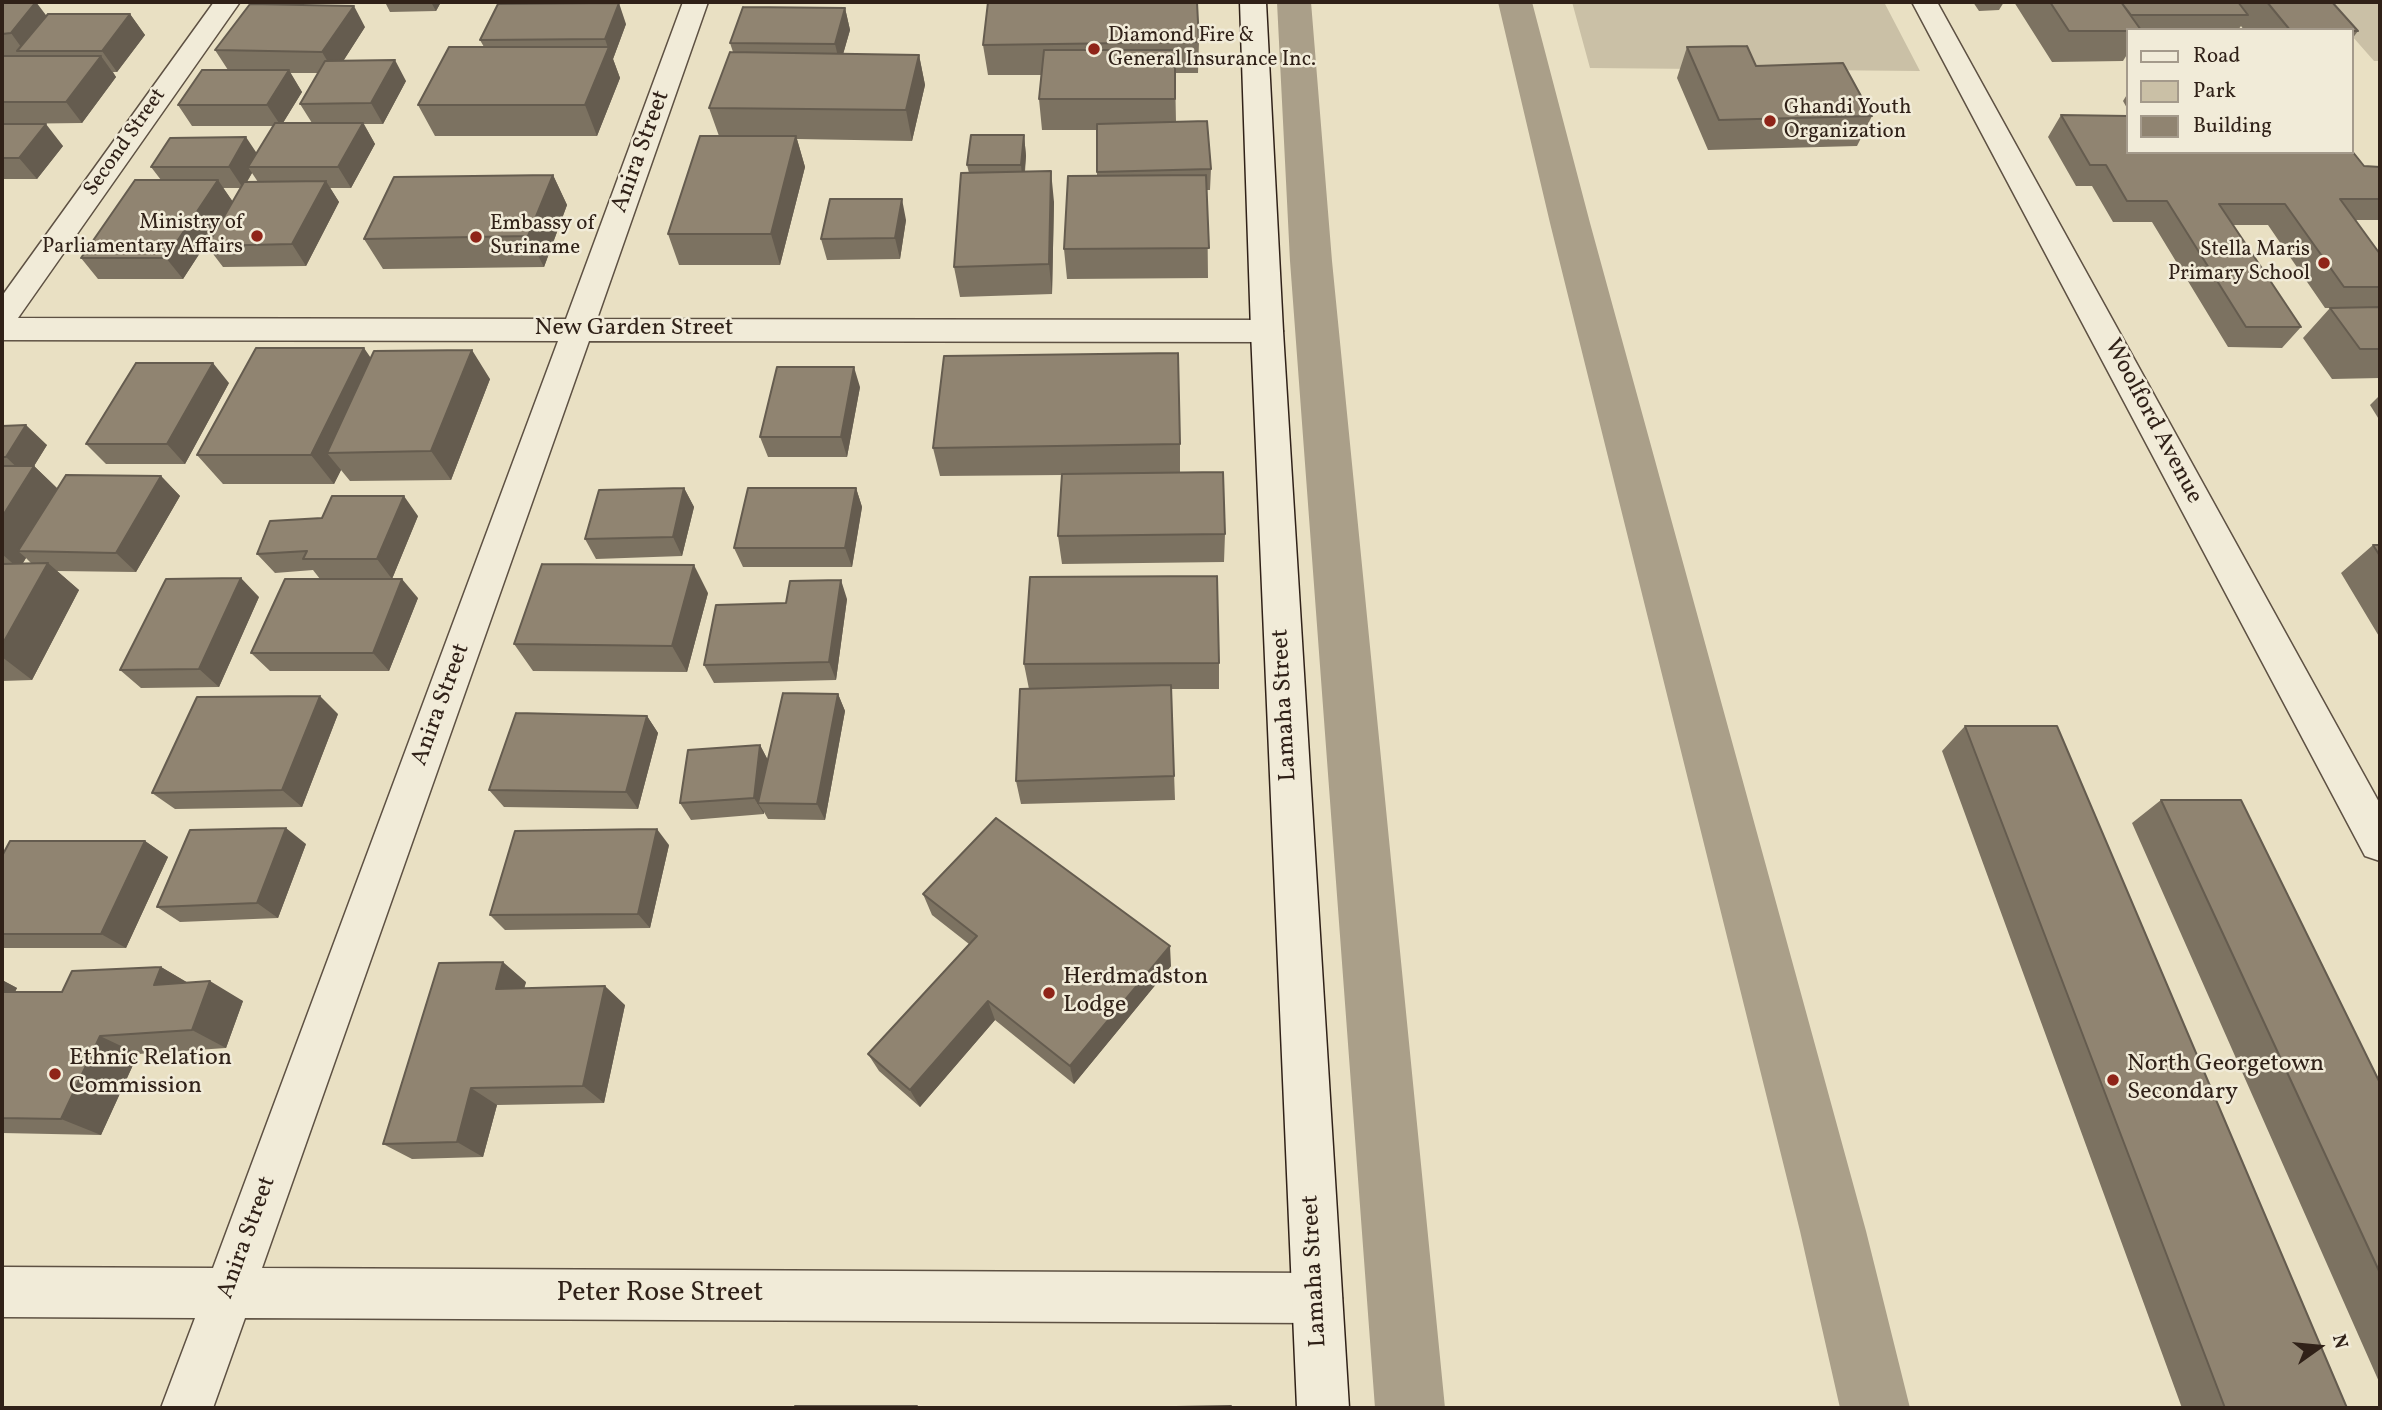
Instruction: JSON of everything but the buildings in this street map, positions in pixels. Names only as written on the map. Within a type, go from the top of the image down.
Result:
[{"type":"street","name":"Second Street","points":[[2,318],[227,2]]},
{"type":"street","name":"Anira Street","points":[[187,1408],[696,2]]},
{"type":"street","name":"Lamaha Street","points":[[1253,2],[1267,331],[1323,1408]]},
{"type":"street","name":"Woolford Avenue","points":[[1924,2],[2380,843]]},
{"type":"street","name":"New Garden Street","points":[[2,329],[1267,331]]},
{"type":"street","name":"Peter Rose Street","points":[[2,1292],[1317,1298]]},
{"type":"green space","points":[[1572,2],[1884,2],[1920,71],[1590,68]]},
{"type":"green space","points":[[2322,2],[2380,2],[2380,61],[2374,61],[2354,38],[2354,28],[2350,28]]},
{"type":"waterway","points":[[1294,2],[1311,261],[1410,1408]]},
{"type":"waterway","points":[[1515,2],[1570,223],[1833,1231],[1875,1408]]},
{"type":"place","name":"Diamond Fire & General Insurance Inc.","points":[[1094,49]]},
{"type":"place","name":"Ghandi Youth Organization","points":[[1770,121]]},
{"type":"place","name":"Ministry of Parliamentary Affairs","points":[[257,236]]},
{"type":"place","name":"Embassy of Suriname","points":[[476,237]]},
{"type":"place","name":"Stella Maris Primary School","points":[[2324,263]]},
{"type":"place","name":"Herdmadston Lodge","points":[[1049,993]]},
{"type":"place","name":"Ethnic Relation Commission","points":[[55,1074]]},
{"type":"place","name":"North Georgetown Secondary","points":[[2113,1080]]}]
